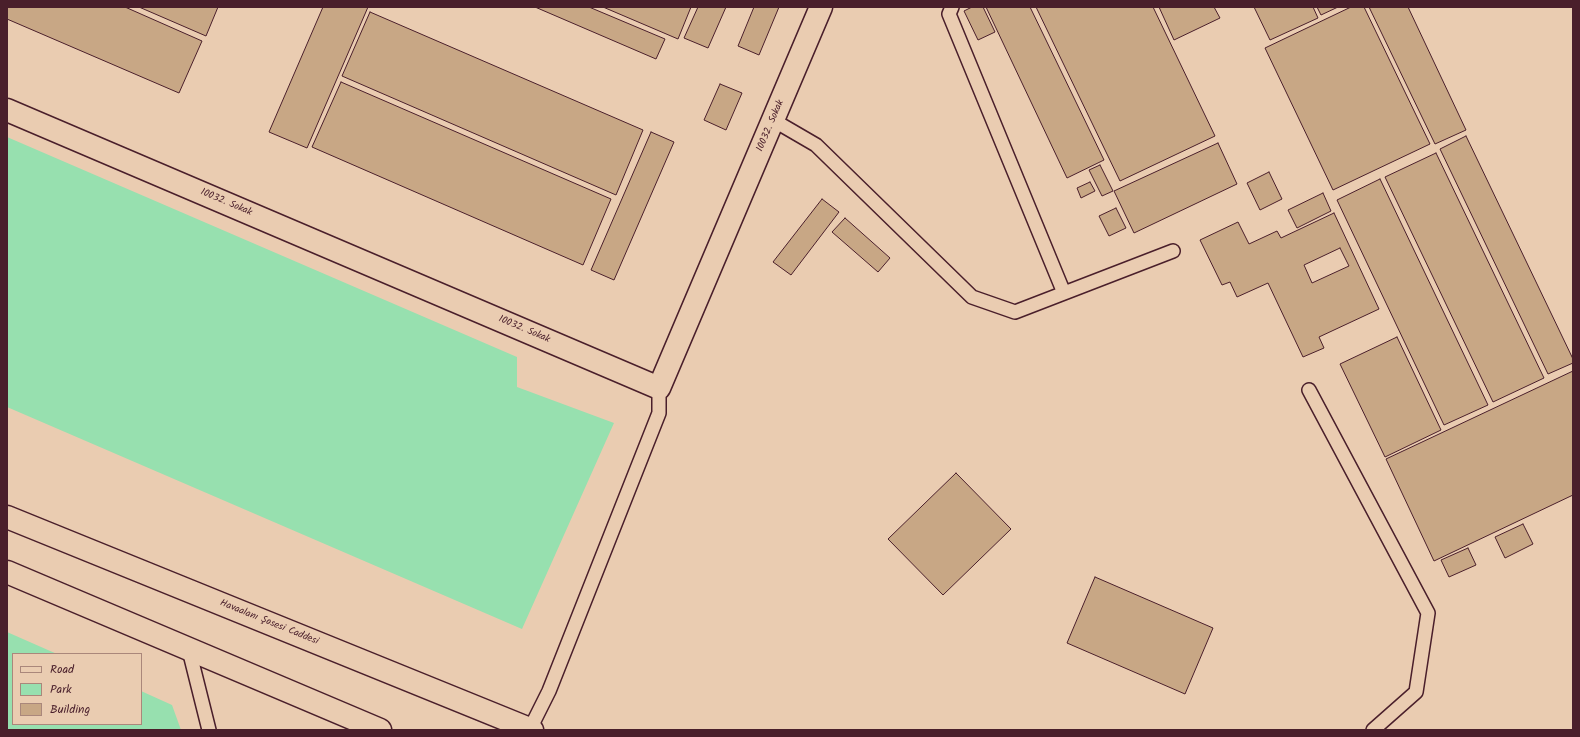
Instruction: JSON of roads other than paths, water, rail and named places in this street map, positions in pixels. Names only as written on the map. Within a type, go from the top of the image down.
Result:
[{"type":"street","name":"10032. Sokak","points":[[7,110],[659,388],[821,7]]},
{"type":"street","name":"Havaalanı Şosesi Caddesi","points":[[7,517],[531,730]]},
{"type":"street","points":[[7,572],[380,730]]},
{"type":"lane","points":[[952,7],[949,14],[1064,293]]},
{"type":"lane","points":[[773,120],[816,145],[972,297],[1015,312],[1173,251]]},
{"type":"lane","points":[[531,730],[549,691],[659,413],[659,388]]},
{"type":"lane","points":[[1309,390],[1428,613],[1416,692],[1373,730]]},
{"type":"lane","points":[[189,650],[209,730]]}]
